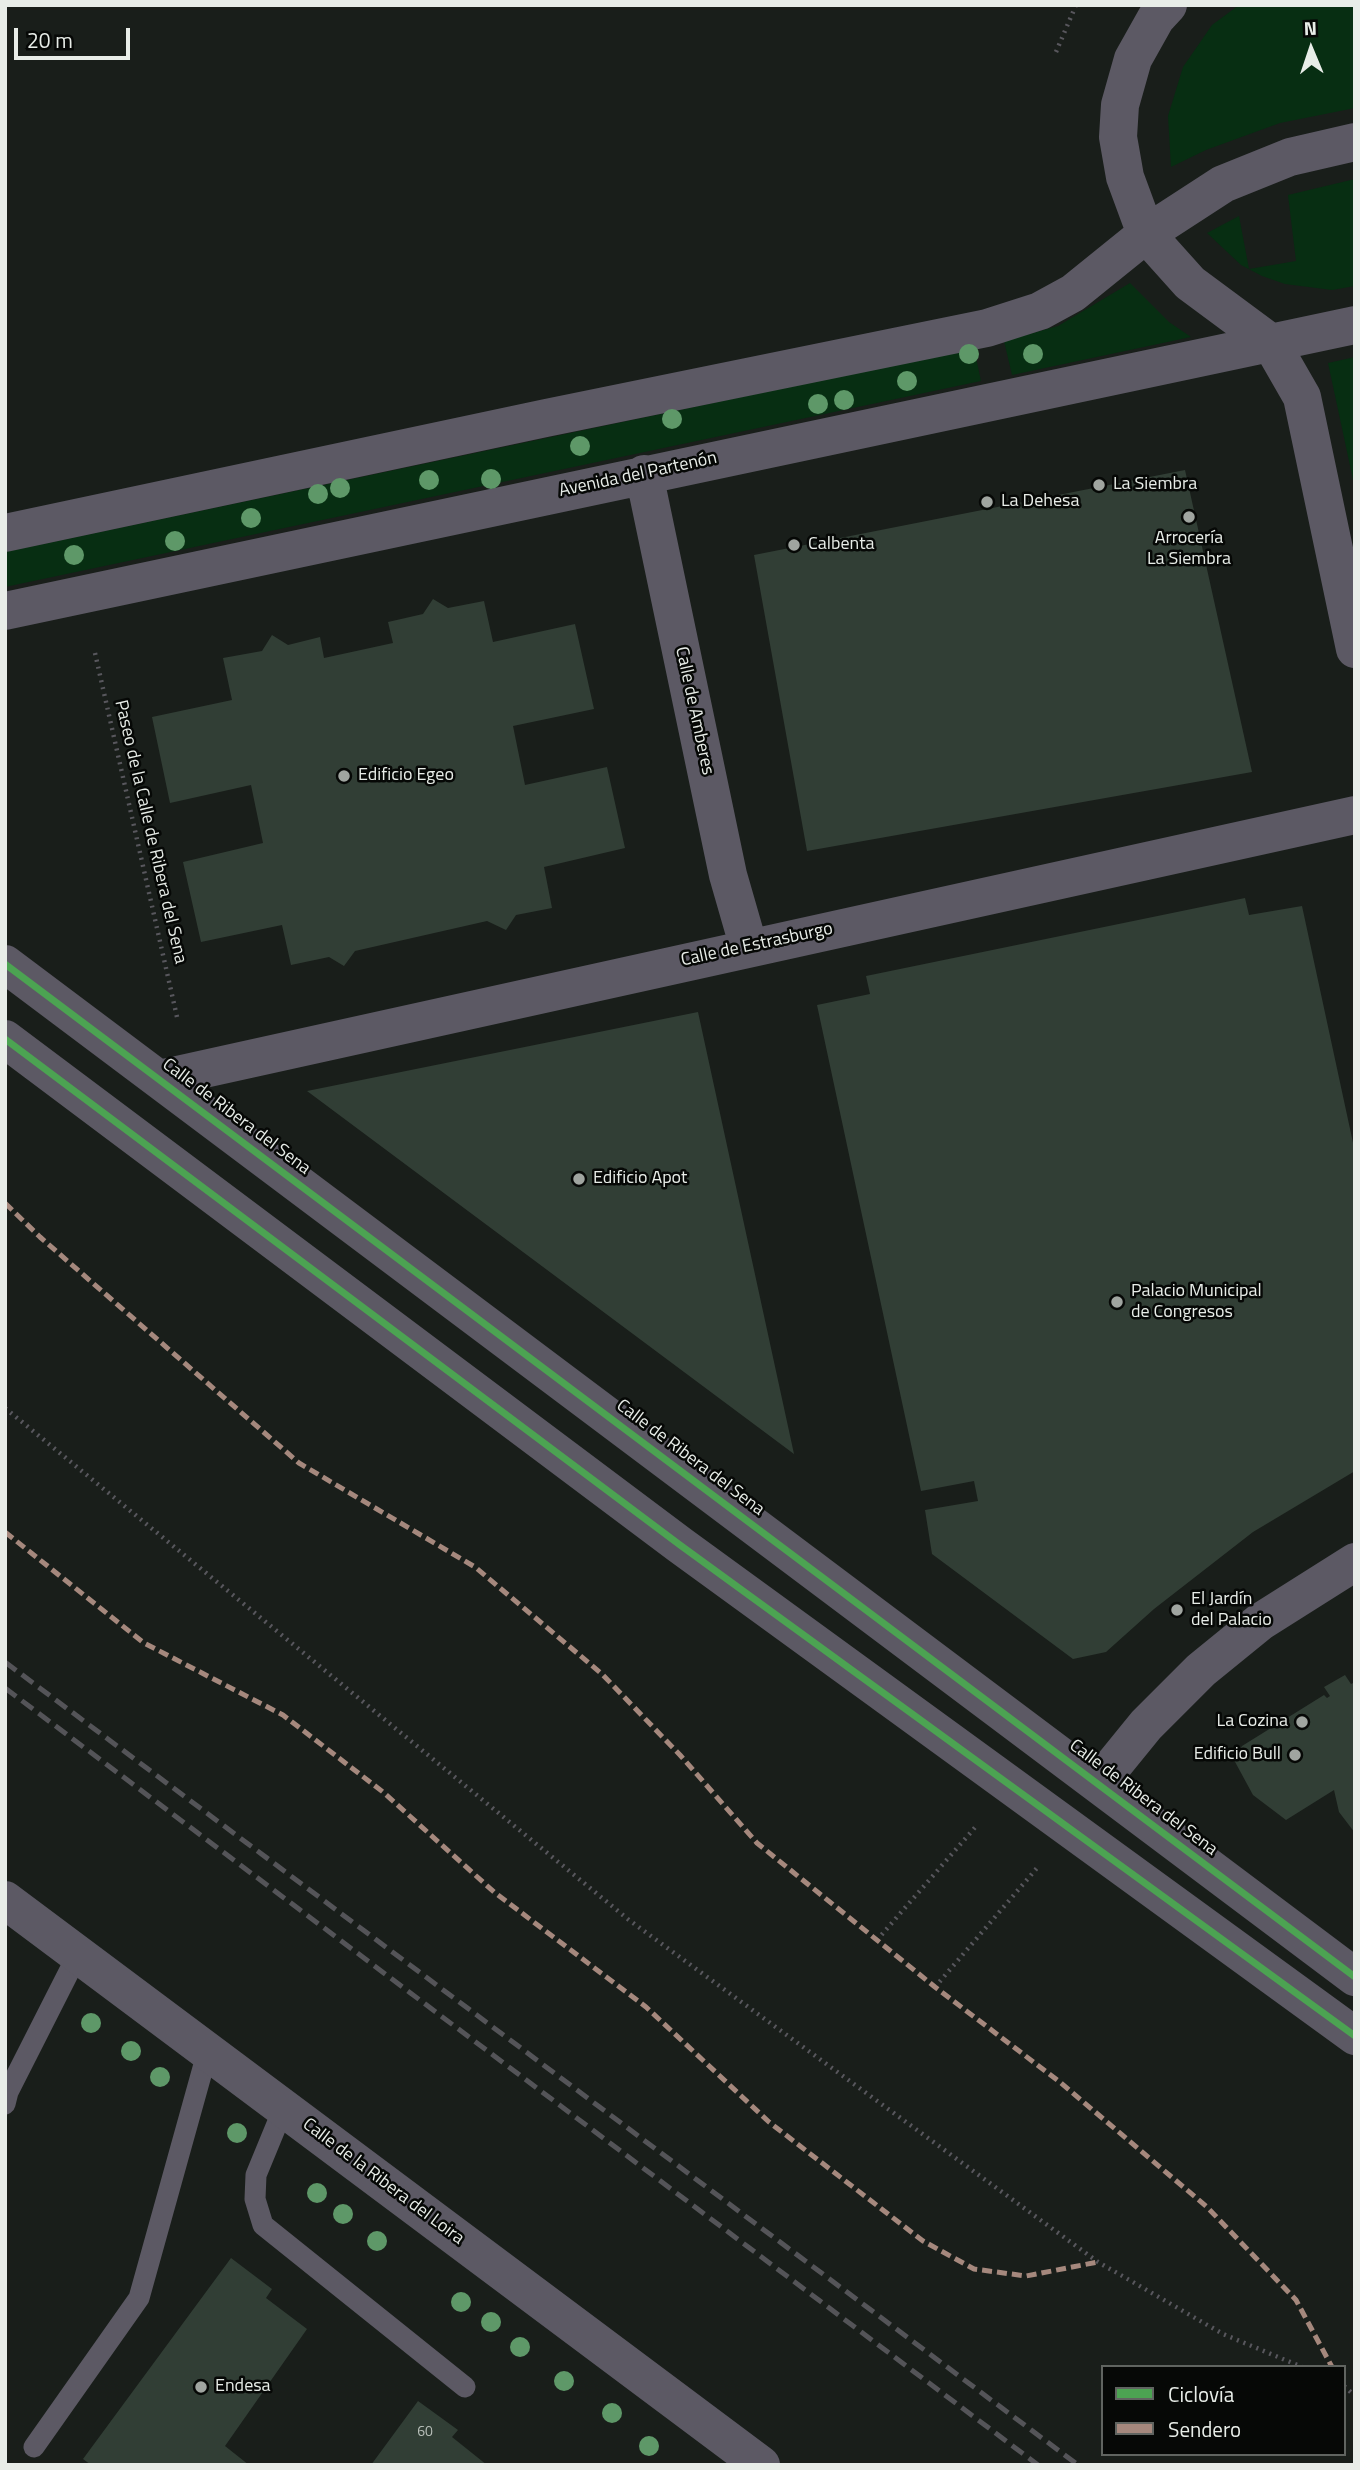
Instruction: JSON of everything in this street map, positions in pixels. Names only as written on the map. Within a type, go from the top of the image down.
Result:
[{"type":"street","points":[[1168,5],[1156,18],[1133,60],[1120,105],[1118,137],[1125,177],[1146,233],[1190,283],[1271,343],[1302,397],[1355,649]]},
{"type":"street","points":[[5,533],[559,415],[987,328],[1040,311],[1073,293],[1146,233],[1223,184],[1290,157],[1355,142]]},
{"type":"street","name":"Avenida del Partenón","points":[[5,611],[1355,325]]},
{"type":"street","name":"Calle de Amberes","points":[[644,474],[727,875],[749,947]]},
{"type":"street","name":"Calle de Estrasburgo","points":[[159,1079],[1355,815]]},
{"type":"street","name":"Calle de Ribera del Sena","points":[[5,964],[1355,1977]]},
{"type":"street","points":[[5,1040],[680,1545],[1355,2036]]},
{"type":"street","points":[[1098,1784],[1146,1724],[1201,1670],[1259,1622],[1355,1562]]},
{"type":"street","name":"Calle de la Ribera del Loira","points":[[5,1900],[761,2465]]},
{"type":"lane","points":[[5,2104],[8,2092],[78,1954]]},
{"type":"lane","points":[[34,2447],[139,2298],[208,2050]]},
{"type":"lane","points":[[284,2107],[256,2175],[255,2199],[263,2225],[465,2387]]},
{"type":"path","points":[[1056,52],[1076,5]]},
{"type":"path","points":[[5,1408],[629,1920],[1098,2262],[1223,2334],[1297,2365]]},
{"type":"path","points":[[877,1940],[978,1824]]},
{"type":"path","points":[[935,1987],[1037,1868]]},
{"type":"green space","points":[[1239,5],[1355,5],[1355,108],[1280,123],[1206,150],[1171,167],[1168,116],[1183,67],[1212,25]]},
{"type":"green space","points":[[1355,179],[1355,286],[1332,290],[1285,284],[1262,276],[1241,265],[1207,233],[1239,216],[1249,269],[1296,261],[1288,195]]},
{"type":"green space","points":[[1130,283],[1169,322],[1191,337],[1012,375],[1004,341],[1058,326]]},
{"type":"green space","points":[[974,348],[981,381],[5,587],[5,552]]},
{"type":"green space","points":[[1355,357],[1355,489],[1328,363]]},
{"type":"building","points":[[1185,470],[1252,772],[807,851],[754,555]]},
{"type":"building","name":"Edificio Egeo","points":[[433,599],[448,608],[484,601],[493,642],[575,624],[594,709],[513,726],[525,785],[607,767],[625,848],[544,867],[552,908],[516,915],[506,930],[487,921],[355,951],[344,966],[329,957],[291,965],[282,925],[201,942],[183,862],[263,843],[251,785],[170,803],[152,717],[232,700],[223,658],[262,651],[272,635],[288,645],[320,637],[324,658],[393,643],[388,622],[423,614]]},
{"type":"building","name":"Palacio Municipal de Congresos","points":[[1245,898],[1249,915],[1302,906],[1355,1152],[1355,1471],[1253,1532],[1154,1609],[1106,1652],[1073,1659],[932,1554],[925,1510],[978,1501],[974,1481],[921,1491],[817,1005],[870,994],[866,976]]},
{"type":"building","name":"Edificio Apot","points":[[698,1012],[794,1454],[307,1091]]},
{"type":"building","name":"Edificio Bull","points":[[1345,1675],[1351,1684],[1355,1682],[1355,1833],[1339,1812],[1334,1790],[1286,1820],[1253,1795],[1234,1760],[1242,1746],[1324,1695],[1327,1698],[1330,1696],[1324,1687]]},
{"type":"building","name":"Endesa","points":[[231,2258],[272,2289],[266,2298],[307,2329],[225,2446],[249,2465],[91,2465],[83,2459]]},
{"type":"building","points":[[418,2401],[458,2430],[452,2437],[487,2465],[371,2465]]},
{"type":"railway","points":[[5,1662],[1078,2465]]},
{"type":"railway","points":[[5,1688],[1038,2465]]},
{"type":"marked path","points":[[5,1203],[40,1237],[299,1463],[475,1567],[602,1674],[680,1755],[757,1843],[935,1987],[1061,2083],[1207,2207],[1296,2300],[1331,2365]]},
{"type":"marked path","points":[[5,1532],[144,1643],[283,1715],[383,1792],[494,1892],[646,2007],[769,2122],[923,2241],[974,2269],[1026,2276],[1098,2262]]},
{"type":"cycle path","points":[[5,964],[1355,1977]]},
{"type":"cycle path","points":[[5,1039],[680,1545],[1355,2036]]},
{"type":"place","name":"La Siembra","points":[[1099,485]]},
{"type":"place","name":"La Dehesa","points":[[987,502]]},
{"type":"place","name":"Arrocería La Siembra","points":[[1189,517]]},
{"type":"place","name":"Calbenta","points":[[794,545]]},
{"type":"place","name":"Edificio Egeo","points":[[344,776]]},
{"type":"place","name":"Edificio Apot","points":[[579,1179]]},
{"type":"place","name":"Palacio Municipal de Congresos","points":[[1117,1302]]},
{"type":"place","name":"El Jardín del Palacio","points":[[1177,1610]]},
{"type":"place","name":"La Cozina","points":[[1302,1722]]},
{"type":"place","name":"Edificio Bull","points":[[1295,1755]]},
{"type":"place","name":"Endesa","points":[[201,2387]]}]
